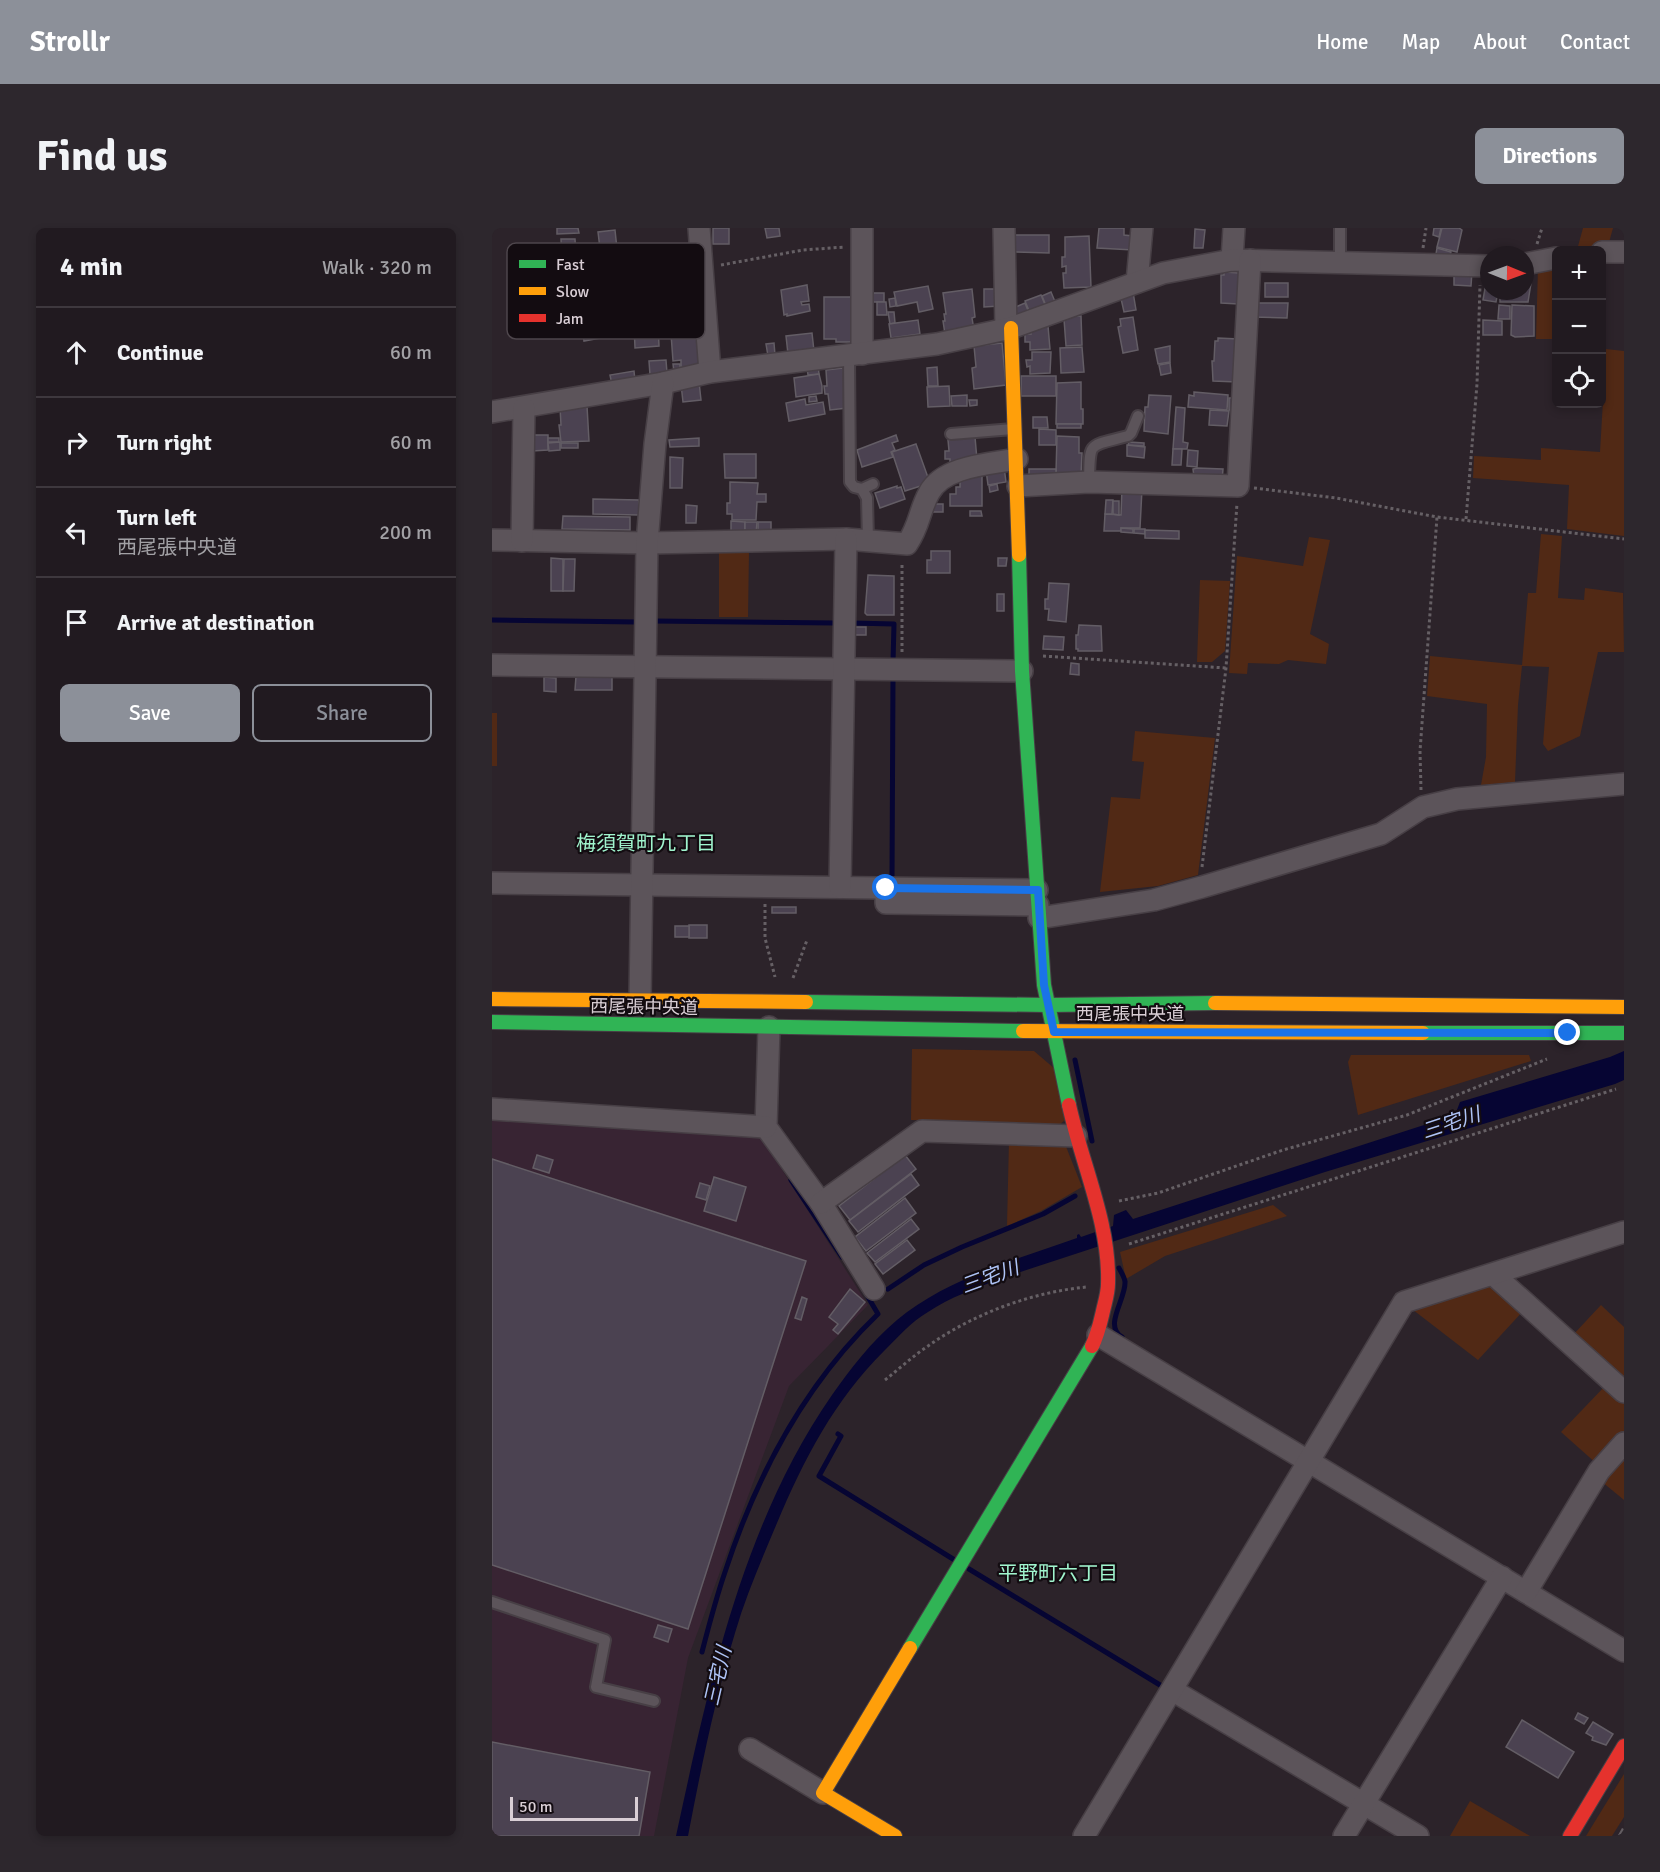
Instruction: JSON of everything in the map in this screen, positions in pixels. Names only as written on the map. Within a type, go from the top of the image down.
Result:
[{"type":"main road","points":[[890,1835],[823,1793],[1098,1335],[1108,1286],[1107,1250],[1102,1226],[1076,1136],[1044,985],[1022,663],[1016,429],[1009,329]]},
{"type":"main road","name":"西尾張中央道","points":[[492,999],[1048,1005],[1256,1003],[1624,1007]]},
{"type":"main road","name":"西尾張中央道","points":[[492,1022],[1054,1032],[1624,1033]]},
{"type":"main road","points":[[1570,1836],[1624,1746]]},
{"type":"street","points":[[699,228],[700,243]]},
{"type":"street","points":[[1004,228],[1009,329]]},
{"type":"street","points":[[1137,282],[1142,228]]},
{"type":"street","points":[[1018,486],[1089,482],[1238,486],[1241,260],[1234,228]]},
{"type":"street","points":[[855,355],[862,237]]},
{"type":"street","points":[[1606,252],[1624,252]]},
{"type":"street","points":[[1534,262],[1552,259]]},
{"type":"street","points":[[492,412],[663,383],[710,372],[937,344],[1009,329],[1163,273],[1241,260],[1480,266]]},
{"type":"street","points":[[705,314],[710,372]]},
{"type":"street","points":[[640,1001],[647,543],[655,444],[663,383]]},
{"type":"street","points":[[522,541],[524,408]]},
{"type":"street","points":[[492,540],[647,543],[846,539],[907,544],[916,530],[929,492],[939,481],[960,469],[1017,459]]},
{"type":"street","points":[[840,887],[846,539]]},
{"type":"street","points":[[492,665],[902,670],[1022,663]]},
{"type":"street","points":[[492,883],[886,888],[1038,904],[1154,900],[1381,834],[1423,807],[1457,799],[1624,784]]},
{"type":"street","points":[[769,1027],[766,1127],[821,1203],[874,1289]]},
{"type":"street","points":[[492,1109],[766,1127]]},
{"type":"street","points":[[821,1203],[922,1131],[1076,1136]]},
{"type":"street","points":[[1084,1836],[1307,1460],[1404,1302],[1624,1233]]},
{"type":"street","points":[[1494,1275],[1624,1392]]},
{"type":"street","points":[[1098,1335],[1624,1651]]},
{"type":"street","points":[[1526,1592],[1599,1471],[1624,1443]]},
{"type":"street","points":[[1344,1836],[1502,1577]]},
{"type":"street","points":[[1172,1690],[1418,1836]]},
{"type":"street","points":[[750,1749],[823,1793]]},
{"type":"lane","points":[[1340,228],[1340,262]]},
{"type":"lane","points":[[855,355],[850,482],[854,487],[862,489],[873,484]]},
{"type":"lane","points":[[1089,482],[1090,450],[1095,445],[1131,434],[1138,416]]},
{"type":"lane","points":[[951,434],[1016,429]]},
{"type":"lane","points":[[862,489],[867,498],[868,541]]},
{"type":"lane","points":[[492,1602],[605,1640],[596,1687],[654,1701]]},
{"type":"path","points":[[705,267],[862,237]]},
{"type":"path","points":[[1466,519],[1483,300]]},
{"type":"path","points":[[1202,887],[1202,866],[1226,668],[1238,486],[1336,498],[1437,517],[1624,539]]},
{"type":"path","points":[[1423,807],[1420,751],[1437,517]]},
{"type":"path","points":[[902,543],[902,670]]},
{"type":"path","points":[[1022,663],[1226,668]]},
{"type":"path","points":[[765,887],[765,938],[781,1002]]},
{"type":"path","points":[[781,1002],[789,989],[807,940]]},
{"type":"path","points":[[1097,1206],[1158,1193],[1283,1150],[1407,1114],[1545,1061],[1568,1033]]},
{"type":"path","points":[[1107,1250],[1616,1089]]},
{"type":"path","points":[[885,1380],[929,1345],[972,1320],[1058,1290],[1108,1286]]},
{"type":"shaded area","points":[[1583,228],[1613,228],[1608,246],[1578,246]]},
{"type":"shaded area","points":[[1552,264],[1552,339],[1536,339],[1538,267]]},
{"type":"shaded area","points":[[1606,349],[1624,351],[1624,536],[1567,529],[1569,485],[1473,478],[1474,456],[1541,460],[1541,448],[1600,452],[1603,408],[1606,408]]},
{"type":"shaded area","points":[[1541,534],[1562,536],[1558,598],[1584,600],[1585,588],[1623,593],[1624,652],[1598,652],[1580,736],[1548,751],[1543,744],[1549,667],[1522,666],[1515,782],[1481,785],[1486,757],[1487,704],[1427,696],[1430,656],[1522,665],[1528,593],[1536,593]]},
{"type":"shaded area","points":[[1309,537],[1330,540],[1310,634],[1329,644],[1326,664],[1288,660],[1279,664],[1248,663],[1247,674],[1229,673],[1237,556],[1303,566]]},
{"type":"shaded area","points":[[719,550],[749,551],[748,617],[719,617]]},
{"type":"shaded area","points":[[1200,580],[1230,581],[1225,651],[1212,662],[1197,662]]},
{"type":"shaded area","points":[[492,713],[497,713],[497,766],[492,766]]},
{"type":"shaded area","points":[[1135,731],[1215,738],[1198,875],[1158,886],[1100,892],[1111,797],[1140,799],[1144,762],[1132,761]]},
{"type":"shaded area","points":[[912,1049],[1034,1051],[1055,1069],[1066,1119],[1055,1129],[959,1127],[958,1121],[911,1120]]},
{"type":"shaded area","points":[[1351,1055],[1529,1055],[1531,1061],[1358,1115],[1348,1062]]},
{"type":"shaded area","points":[[492,1119],[760,1135],[868,1305],[789,1386],[688,1658],[654,1836],[492,1836]]},
{"type":"shaded area","points":[[1063,1139],[1082,1187],[1041,1211],[1007,1226],[1009,1140]]},
{"type":"shaded area","points":[[1273,1205],[1287,1216],[1165,1256],[1126,1279],[1120,1252]]},
{"type":"shaded area","points":[[1486,1283],[1499,1288],[1524,1310],[1478,1360],[1408,1306]]},
{"type":"shaded area","points":[[1601,1305],[1624,1327],[1624,1384],[1572,1336]]},
{"type":"shaded area","points":[[1606,1385],[1624,1402],[1624,1435],[1597,1464],[1561,1432]]},
{"type":"shaded area","points":[[1624,1453],[1624,1500],[1601,1481]]},
{"type":"shaded area","points":[[1624,1774],[1624,1817],[1612,1836],[1586,1836]]},
{"type":"shaded area","points":[[1470,1801],[1530,1836],[1450,1836]]},
{"type":"water","name":"三宅川","points":[[1624,1051],[1624,1080],[1615,1084],[1325,1172],[1002,1278],[945,1302],[916,1320],[850,1389],[809,1454],[787,1500],[754,1577],[735,1633],[709,1734],[688,1836],[676,1836],[716,1664],[752,1552],[774,1497],[801,1445],[832,1395],[862,1356],[897,1320],[917,1305],[960,1281],[1077,1238],[1079,1234],[1081,1237],[1113,1226],[1114,1215],[1126,1210],[1133,1219],[1455,1115],[1460,1102]]},
{"type":"building","points":[[557,228],[578,228],[579,233],[557,234]]},
{"type":"building","points":[[713,228],[729,228],[729,244],[713,244]]},
{"type":"building","points":[[765,228],[779,228],[780,236],[767,238]]},
{"type":"building","points":[[1099,228],[1124,228],[1124,235],[1133,236],[1133,250],[1097,248]]},
{"type":"building","points":[[1434,228],[1441,228],[1439,237],[1433,235]]},
{"type":"building","points":[[1442,228],[1462,230],[1457,252],[1437,247]]},
{"type":"building","points":[[1195,229],[1205,230],[1203,248],[1194,248]]},
{"type":"building","points":[[615,230],[616,243],[599,243],[598,232]]},
{"type":"building","points":[[1014,235],[1049,235],[1049,253],[1014,252]]},
{"type":"building","points":[[1089,236],[1091,287],[1064,288],[1063,273],[1066,273],[1066,266],[1062,267],[1062,257],[1065,257],[1065,237]]},
{"type":"building","points":[[561,239],[575,239],[575,243],[561,243]]},
{"type":"building","points":[[1437,248],[1451,252],[1449,257],[1436,254]]},
{"type":"building","points":[[1454,271],[1472,271],[1471,286],[1454,285]]},
{"type":"building","points":[[1224,272],[1239,273],[1238,304],[1221,303],[1221,275],[1224,275]]},
{"type":"building","points":[[1265,283],[1288,283],[1288,297],[1265,297]]},
{"type":"building","points":[[807,285],[809,301],[801,302],[802,305],[809,304],[810,311],[784,315],[781,290]]},
{"type":"building","points":[[928,286],[933,309],[919,312],[917,302],[897,306],[894,292]]},
{"type":"building","points":[[972,289],[974,330],[945,334],[943,321],[945,321],[944,314],[946,314],[943,293]]},
{"type":"building","points":[[984,289],[998,289],[999,306],[984,307]]},
{"type":"building","points":[[1051,292],[1056,304],[1047,308],[1042,296]]},
{"type":"building","points":[[1133,292],[1136,310],[1124,312],[1120,294]]},
{"type":"building","points":[[872,293],[884,293],[884,302],[873,302]]},
{"type":"building","points":[[1041,295],[1046,307],[1030,313],[1025,301]]},
{"type":"building","points":[[824,297],[852,297],[853,342],[824,339]]},
{"type":"building","points":[[895,298],[896,306],[890,307],[889,299]]},
{"type":"building","points":[[1500,300],[1528,300],[1528,302],[1500,302]]},
{"type":"building","points":[[877,302],[886,302],[887,315],[877,315]]},
{"type":"building","points":[[1025,303],[1029,313],[1016,320],[1011,309]]},
{"type":"building","points":[[1254,303],[1288,303],[1287,318],[1253,317]]},
{"type":"building","points":[[1499,305],[1510,306],[1510,319],[1498,319]]},
{"type":"building","points":[[1512,305],[1534,306],[1534,336],[1515,337],[1511,335]]},
{"type":"building","points":[[888,312],[894,312],[895,323],[890,324]]},
{"type":"building","points":[[1067,316],[1081,316],[1082,345],[1066,346],[1064,319]]},
{"type":"building","points":[[1133,317],[1138,350],[1123,353],[1118,327],[1121,326],[1120,319]]},
{"type":"building","points":[[918,320],[920,334],[891,338],[889,324]]},
{"type":"building","points":[[1483,320],[1502,321],[1502,335],[1483,335]]},
{"type":"building","points":[[1048,326],[1050,349],[1030,350],[1030,342],[1025,342],[1025,334],[1031,334],[1030,327]]},
{"type":"building","points":[[812,333],[814,351],[788,354],[786,336]]},
{"type":"building","points":[[1218,338],[1238,339],[1237,382],[1213,381],[1212,361],[1214,361],[1215,341],[1218,341]]},
{"type":"building","points":[[635,339],[659,339],[659,346],[635,348]]},
{"type":"building","points":[[671,339],[699,339],[699,366],[681,367],[681,360],[673,361]]},
{"type":"building","points":[[774,343],[775,355],[768,356],[766,344]]},
{"type":"building","points":[[1002,343],[1006,385],[974,389],[972,368],[976,367],[974,346]]},
{"type":"building","points":[[1170,346],[1170,362],[1158,364],[1155,349]]},
{"type":"building","points":[[1082,347],[1084,372],[1061,373],[1060,348]]},
{"type":"building","points":[[1032,352],[1051,352],[1050,373],[1030,374],[1030,366],[1027,367],[1026,360],[1032,360]]},
{"type":"building","points":[[666,360],[667,373],[650,375],[649,361]]},
{"type":"building","points":[[1170,363],[1171,373],[1161,375],[1159,365]]},
{"type":"building","points":[[673,364],[680,364],[680,372],[674,372]]},
{"type":"building","points":[[818,365],[819,374],[808,375],[807,367]]},
{"type":"building","points":[[937,367],[938,386],[928,386],[927,368]]},
{"type":"building","points":[[843,368],[847,408],[830,410],[828,394],[825,394],[824,386],[827,386],[826,370]]},
{"type":"building","points":[[634,371],[635,381],[612,385],[610,375]]},
{"type":"building","points":[[819,374],[822,393],[796,397],[794,378]]},
{"type":"building","points":[[1021,376],[1056,376],[1056,396],[1021,396]]},
{"type":"building","points":[[699,382],[701,400],[683,402],[681,384]]},
{"type":"building","points":[[1081,382],[1083,424],[1056,424],[1057,383]]},
{"type":"building","points":[[949,386],[950,406],[928,407],[927,387]]},
{"type":"building","points":[[1194,392],[1228,395],[1227,410],[1188,407],[1189,395],[1194,396]]},
{"type":"building","points":[[967,395],[967,406],[952,406],[951,396]]},
{"type":"building","points":[[1149,395],[1171,396],[1168,434],[1144,431],[1145,407],[1148,407]]},
{"type":"building","points":[[816,396],[817,401],[809,402],[809,397]]},
{"type":"building","points":[[1229,398],[1237,398],[1237,410],[1229,410]]},
{"type":"building","points":[[805,399],[806,405],[823,402],[825,414],[789,421],[786,403]]},
{"type":"building","points":[[969,400],[977,400],[977,405],[970,406]]},
{"type":"building","points":[[587,406],[589,441],[561,442],[560,407]]},
{"type":"building","points":[[1176,407],[1185,408],[1183,442],[1188,443],[1187,449],[1173,449]]},
{"type":"building","points":[[1210,410],[1229,411],[1227,426],[1209,425]]},
{"type":"building","points":[[1033,417],[1047,417],[1048,428],[1033,428]]},
{"type":"building","points":[[1057,424],[1081,424],[1081,428],[1057,428]]},
{"type":"building","points":[[1039,429],[1056,430],[1056,445],[1039,445]]},
{"type":"building","points":[[531,435],[548,435],[548,450],[532,451]]},
{"type":"building","points":[[896,435],[898,441],[892,443],[895,450],[891,452],[893,457],[862,467],[857,450]]},
{"type":"building","points":[[1057,436],[1079,437],[1079,453],[1082,453],[1081,475],[1056,473]]},
{"type":"building","points":[[975,437],[977,460],[950,465],[950,459],[945,459],[945,451],[949,451],[948,440]]},
{"type":"building","points":[[548,438],[559,438],[559,442],[548,442]]},
{"type":"building","points":[[699,438],[699,446],[670,447],[669,440]]},
{"type":"building","points":[[560,442],[560,450],[549,451],[548,443]]},
{"type":"building","points":[[1129,442],[1144,443],[1144,446],[1128,445]]},
{"type":"building","points":[[561,443],[578,443],[578,448],[561,448]]},
{"type":"building","points":[[916,444],[930,483],[905,491],[892,452]]},
{"type":"building","points":[[1127,445],[1145,447],[1144,458],[1127,456]]},
{"type":"building","points":[[1173,449],[1182,449],[1181,465],[1172,465]]},
{"type":"building","points":[[1188,450],[1198,451],[1197,467],[1187,466]]},
{"type":"building","points":[[724,454],[756,454],[756,478],[725,478]]},
{"type":"building","points":[[670,457],[683,458],[682,488],[670,488]]},
{"type":"building","points":[[1004,467],[1006,482],[988,485],[986,470]]},
{"type":"building","points":[[1029,469],[1056,469],[1056,479],[1029,480]]},
{"type":"building","points":[[1193,469],[1223,469],[1222,481],[1194,477]]},
{"type":"building","points":[[960,475],[982,476],[982,506],[950,506],[950,494],[956,494],[956,487],[960,487]]},
{"type":"building","points":[[730,482],[758,483],[757,494],[766,494],[766,502],[757,502],[756,520],[732,520],[732,514],[727,514],[727,503],[730,503]]},
{"type":"building","points":[[997,484],[998,490],[990,492],[989,486]]},
{"type":"building","points":[[897,486],[897,488],[901,487],[905,499],[880,508],[875,493]]},
{"type":"building","points":[[1122,488],[1142,489],[1140,528],[1104,531],[1105,514],[1121,515]]},
{"type":"building","points":[[593,499],[639,500],[639,515],[593,514]]},
{"type":"building","points":[[1106,500],[1113,500],[1112,514],[1105,514]]},
{"type":"building","points":[[1113,501],[1119,501],[1119,515],[1113,514]]},
{"type":"building","points":[[931,504],[943,504],[943,512],[931,512]]},
{"type":"building","points":[[686,505],[697,506],[696,523],[686,523]]},
{"type":"building","points":[[970,511],[981,511],[982,516],[970,516]]},
{"type":"building","points":[[563,516],[630,517],[630,530],[562,529]]},
{"type":"building","points":[[731,521],[745,522],[745,534],[731,534]]},
{"type":"building","points":[[745,522],[757,522],[756,534],[745,534]]},
{"type":"building","points":[[758,522],[771,522],[771,535],[758,535]]},
{"type":"building","points":[[1121,528],[1133,529],[1133,533],[1121,532]]},
{"type":"building","points":[[1134,529],[1145,529],[1145,534],[1134,533]]},
{"type":"building","points":[[1145,530],[1179,531],[1179,539],[1145,538]]},
{"type":"building","points":[[931,551],[950,551],[950,573],[927,573],[927,560],[931,560]]},
{"type":"building","points":[[551,558],[563,559],[563,591],[551,591]]},
{"type":"building","points":[[998,558],[1007,558],[1006,566],[998,566]]},
{"type":"building","points":[[564,559],[575,559],[574,591],[563,591]]},
{"type":"building","points":[[868,575],[894,576],[894,615],[867,615],[865,613]]},
{"type":"building","points":[[1049,583],[1069,584],[1066,622],[1048,620],[1049,609],[1045,609],[1045,599],[1048,599]]},
{"type":"building","points":[[997,594],[1004,594],[1004,611],[997,611]]},
{"type":"building","points":[[1079,625],[1101,626],[1102,651],[1078,651],[1076,649]]},
{"type":"building","points":[[855,627],[866,627],[866,635],[855,635]]},
{"type":"building","points":[[1044,636],[1064,637],[1063,650],[1043,649]]},
{"type":"building","points":[[1071,663],[1079,664],[1079,675],[1070,674]]},
{"type":"building","points":[[576,676],[612,677],[612,690],[575,690]]},
{"type":"building","points":[[544,677],[556,678],[556,692],[544,691]]},
{"type":"building","points":[[772,907],[796,907],[796,913],[772,913]]},
{"type":"building","points":[[689,925],[707,925],[707,938],[689,938]]},
{"type":"building","points":[[675,926],[689,926],[689,937],[675,937]]},
{"type":"building","points":[[537,1155],[553,1160],[549,1173],[533,1168]]},
{"type":"building","points":[[905,1155],[916,1169],[850,1220],[839,1206]]},
{"type":"building","points":[[492,1159],[806,1261],[688,1629],[492,1565]]},
{"type":"building","points":[[911,1174],[919,1185],[858,1232],[849,1221]]},
{"type":"building","points":[[714,1177],[746,1187],[736,1221],[704,1211]]},
{"type":"building","points":[[700,1183],[710,1186],[706,1200],[696,1197]]},
{"type":"building","points":[[905,1198],[916,1213],[866,1251],[855,1237]]},
{"type":"building","points":[[911,1219],[919,1229],[875,1262],[867,1253]]},
{"type":"building","points":[[907,1240],[915,1250],[883,1274],[875,1264]]},
{"type":"building","points":[[850,1289],[865,1302],[838,1334],[833,1330],[838,1324],[829,1317]]},
{"type":"building","points":[[802,1297],[807,1299],[801,1320],[795,1318]]},
{"type":"building","points":[[658,1625],[672,1629],[668,1642],[654,1637]]},
{"type":"building","points":[[1578,1713],[1588,1718],[1584,1724],[1575,1719]]},
{"type":"building","points":[[1522,1720],[1574,1752],[1558,1778],[1506,1747]]},
{"type":"building","points":[[1593,1722],[1613,1734],[1606,1745],[1592,1740],[1593,1737],[1586,1733]]},
{"type":"building","points":[[492,1742],[650,1772],[639,1836],[492,1836]]},
{"type":"waterway","points":[[492,620],[637,622]]},
{"type":"waterway","points":[[654,621],[836,623]]},
{"type":"waterway","points":[[852,623],[894,624],[893,662]]},
{"type":"waterway","points":[[892,880],[893,677]]},
{"type":"waterway","points":[[1075,1060],[1092,1141]]},
{"type":"waterway","points":[[791,1180],[842,1257]]},
{"type":"waterway","points":[[888,1289],[924,1265],[1043,1214],[1075,1196]]},
{"type":"waterway","points":[[1119,1268],[1125,1282],[1115,1326],[1122,1337]]},
{"type":"waterway","name":"三宅川","points":[[702,1652],[737,1537],[768,1467],[806,1401],[828,1370],[878,1314],[865,1292]]},
{"type":"waterway","points":[[838,1434],[841,1436],[819,1476],[953,1559]]},
{"type":"waterway","points":[[969,1569],[1160,1685]]},
{"type":"railway","points":[[1620,1836],[1624,1829]]},
{"type":"traffic: fast","points":[[1019,555],[1022,671],[1044,985],[1069,1105]]},
{"type":"traffic: fast","points":[[806,1002],[1048,1005],[1215,1003]]},
{"type":"traffic: fast","points":[[492,1022],[1023,1031]]},
{"type":"traffic: fast","points":[[1423,1033],[1624,1033]]},
{"type":"traffic: fast","points":[[910,1648],[1092,1346]]},
{"type":"traffic: slow","points":[[1011,328],[1019,555]]},
{"type":"traffic: slow","points":[[492,999],[806,1002]]},
{"type":"traffic: slow","points":[[1215,1003],[1624,1007]]},
{"type":"traffic: slow","points":[[1023,1031],[1423,1033]]},
{"type":"traffic: slow","points":[[895,1836],[823,1793],[910,1648]]},
{"type":"traffic: jam","points":[[1069,1105],[1105,1239],[1107,1294],[1099,1329],[1092,1346]]},
{"type":"traffic: jam","points":[[1570,1836],[1624,1746]]},
{"type":"district","name":"梅須賀町九丁目","points":[[646,843]]},
{"type":"district","name":"平野町六丁目","points":[[1058,1573]]},
{"type":"route","points":[[886,888],[1038,890],[1044,985],[1054,1032],[1568,1033]]}]
